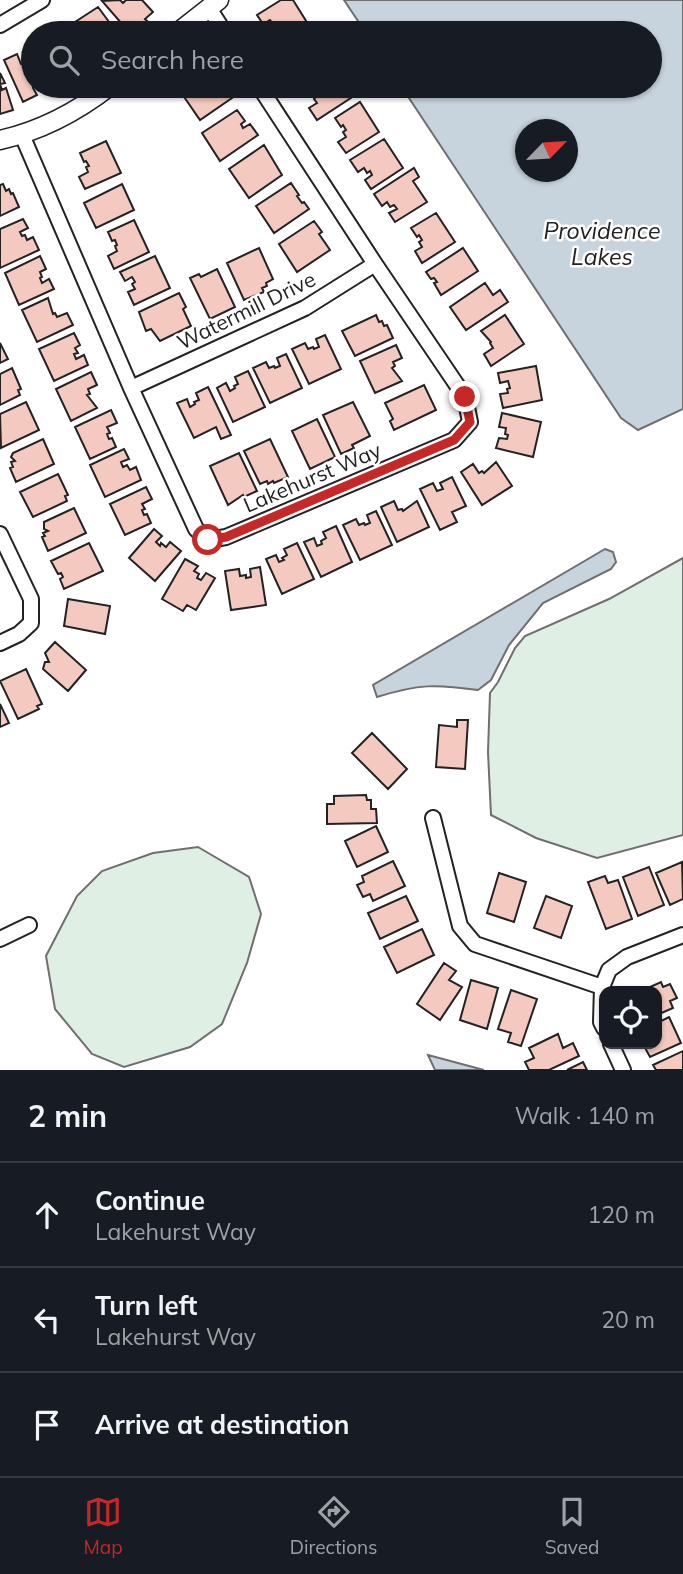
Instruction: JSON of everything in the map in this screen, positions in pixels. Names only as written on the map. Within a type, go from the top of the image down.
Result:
[{"type":"street","points":[[0,25],[42,0]]},
{"type":"street","points":[[192,21],[214,4],[220,21]]},
{"type":"street","points":[[0,140],[22,135],[86,105],[95,98]]},
{"type":"street","name":"Lakehurst Way","points":[[22,135],[131,388],[196,528],[208,540],[226,537],[454,440],[470,422],[465,397],[267,98]]},
{"type":"street","name":"Watermill Drive","points":[[131,388],[305,308],[375,264]]},
{"type":"street","points":[[0,534],[31,599],[31,623],[19,635],[0,643]]},
{"type":"street","points":[[433,818],[460,926],[475,944],[599,986]]},
{"type":"street","points":[[0,939],[29,925]]},
{"type":"street","points":[[602,986],[609,970],[627,957],[683,935]]},
{"type":"street","points":[[613,1049],[623,1070]]},
{"type":"green space","points":[[683,558],[683,835],[597,858],[536,838],[491,815],[488,752],[490,693],[515,648],[525,636],[609,599]]},
{"type":"green space","points":[[198,847],[249,877],[261,914],[247,963],[222,1024],[190,1047],[124,1067],[92,1054],[55,1009],[46,956],[77,896],[102,871],[153,853]]},
{"type":"water","name":"Providence Lakes","points":[[344,0],[683,0],[683,409],[638,430],[621,418],[409,98],[662,98],[662,21],[358,21]]},
{"type":"water","points":[[605,549],[613,552],[616,562],[611,569],[543,603],[509,645],[491,680],[478,690],[427,686],[377,697],[373,685]]},
{"type":"water","points":[[428,1055],[484,1070],[435,1070]]},
{"type":"building","points":[[120,0],[123,3],[126,0],[142,0],[153,12],[145,19],[147,21],[119,21],[102,1]]},
{"type":"building","points":[[281,0],[293,0],[306,21],[261,21],[257,15]]},
{"type":"building","points":[[98,7],[108,21],[77,21]]},
{"type":"building","points":[[17,54],[21,64],[21,98],[4,60]]},
{"type":"building","points":[[0,84],[2,90],[6,88],[13,110],[0,114]]},
{"type":"building","points":[[185,98],[232,98],[200,120]]},
{"type":"building","points":[[351,98],[317,120],[309,108],[317,103],[314,99]]},
{"type":"building","points":[[360,102],[379,132],[346,153],[338,142],[346,137],[343,132],[346,130],[335,118]]},
{"type":"building","points":[[237,110],[245,121],[241,124],[243,128],[250,124],[258,135],[220,161],[202,133]]},
{"type":"building","points":[[384,139],[403,168],[371,189],[365,180],[372,175],[370,171],[367,173],[364,168],[358,172],[350,160]]},
{"type":"building","points":[[106,141],[121,173],[85,189],[79,177],[88,172],[86,167],[89,166],[80,153]]},
{"type":"building","points":[[264,145],[282,175],[249,198],[229,169]]},
{"type":"building","points":[[414,168],[419,177],[413,181],[427,202],[395,222],[389,213],[397,209],[394,205],[390,207],[387,202],[382,206],[374,194]]},
{"type":"building","points":[[291,183],[299,195],[297,196],[309,209],[274,233],[256,206]]},
{"type":"building","points":[[3,184],[6,191],[9,189],[11,194],[13,193],[19,207],[0,216],[0,185]]},
{"type":"building","points":[[122,184],[134,210],[96,228],[84,203]]},
{"type":"building","points":[[436,213],[455,242],[422,263],[415,251],[422,247],[419,242],[422,240],[411,228]]},
{"type":"building","points":[[23,219],[28,228],[20,232],[22,236],[25,235],[27,240],[33,237],[39,250],[0,268],[0,229]]},
{"type":"building","points":[[134,220],[149,252],[114,269],[108,256],[117,251],[117,245],[108,232]]},
{"type":"building","points":[[314,221],[330,250],[297,272],[279,244]]},
{"type":"building","points":[[259,248],[273,279],[262,288],[264,292],[244,300],[227,263]]},
{"type":"building","points":[[463,248],[478,271],[441,295],[434,283],[437,282],[426,272]]},
{"type":"building","points":[[40,256],[46,269],[40,272],[42,283],[49,279],[54,289],[19,305],[5,273]]},
{"type":"building","points":[[155,256],[170,288],[134,305],[128,292],[135,289],[132,284],[135,282],[132,277],[125,281],[120,272]]},
{"type":"building","points":[[217,269],[235,307],[210,319],[190,278],[199,274],[201,277]]},
{"type":"building","points":[[485,283],[493,295],[500,290],[508,302],[466,330],[450,307]]},
{"type":"building","points":[[179,293],[191,326],[160,341],[151,329],[146,331],[139,312]]},
{"type":"building","points":[[48,298],[53,314],[57,317],[67,313],[73,325],[37,342],[22,310]]},
{"type":"building","points":[[376,315],[379,322],[387,325],[393,338],[355,356],[342,331]]},
{"type":"building","points":[[505,315],[524,344],[491,366],[484,354],[493,348],[481,331]]},
{"type":"building","points":[[74,333],[80,345],[75,348],[78,353],[74,354],[76,359],[84,355],[88,365],[54,381],[39,349]]},
{"type":"building","points":[[325,335],[341,369],[309,384],[292,349],[305,343],[308,349],[319,347],[316,339]]},
{"type":"building","points":[[0,343],[8,359],[0,363]]},
{"type":"building","points":[[396,345],[402,358],[393,362],[395,366],[392,368],[402,381],[375,393],[360,361]]},
{"type":"building","points":[[286,354],[302,388],[270,403],[253,368],[266,362],[269,368],[280,366],[277,358]]},
{"type":"building","points":[[536,366],[542,400],[503,408],[500,394],[508,393],[507,389],[510,388],[508,381],[500,383],[498,373]]},
{"type":"building","points":[[12,368],[21,389],[18,390],[20,395],[0,405],[0,374]]},
{"type":"building","points":[[248,371],[265,407],[233,422],[217,388],[226,383],[230,391],[238,384],[235,377]]},
{"type":"building","points":[[91,372],[97,385],[88,389],[90,394],[87,395],[97,408],[71,421],[56,389]]},
{"type":"building","points":[[424,385],[436,410],[394,430],[390,421],[393,419],[385,403]]},
{"type":"building","points":[[208,387],[231,435],[221,439],[216,427],[194,438],[177,403],[187,399],[190,407],[199,400],[196,393]]},
{"type":"building","points":[[26,402],[39,430],[1,448],[0,414]]},
{"type":"building","points":[[353,402],[370,436],[341,454],[323,415]]},
{"type":"building","points":[[111,410],[117,423],[107,427],[110,433],[107,434],[116,447],[90,459],[75,427]]},
{"type":"building","points":[[502,413],[541,422],[533,457],[496,448],[499,438],[507,439],[508,435],[505,434],[506,428],[499,427]]},
{"type":"building","points":[[317,419],[335,457],[310,469],[292,431]]},
{"type":"building","points":[[43,439],[54,464],[16,482],[10,468],[13,467],[11,462],[15,461],[11,457],[13,453]]},
{"type":"building","points":[[270,439],[288,477],[274,483],[273,481],[268,484],[267,481],[260,484],[244,451]]},
{"type":"building","points":[[124,449],[129,459],[121,462],[123,467],[127,465],[130,470],[136,467],[141,480],[105,497],[90,465]]},
{"type":"building","points":[[239,453],[257,491],[244,497],[243,495],[228,505],[210,466]]},
{"type":"building","points":[[496,462],[512,486],[482,505],[461,472],[473,464],[479,473],[484,473]]},
{"type":"building","points":[[58,474],[68,495],[65,496],[67,501],[33,517],[20,492]]},
{"type":"building","points":[[452,477],[466,506],[452,512],[457,522],[440,530],[420,489],[433,483],[437,491],[443,489],[440,483]]},
{"type":"building","points":[[146,487],[152,499],[142,504],[145,509],[142,510],[151,523],[125,535],[110,504]]},
{"type":"building","points":[[394,501],[398,510],[403,511],[417,501],[429,527],[397,542],[381,507]]},
{"type":"building","points":[[74,508],[86,533],[48,551],[42,537],[45,536],[43,533],[48,531],[44,529],[44,522]]},
{"type":"building","points":[[376,511],[392,545],[360,560],[343,525],[356,519],[359,525],[370,523],[367,515]]},
{"type":"building","points":[[336,526],[352,562],[321,577],[304,542],[314,538],[317,546],[322,544],[321,541],[326,538],[323,532]]},
{"type":"building","points":[[154,529],[162,536],[156,542],[160,546],[161,543],[166,547],[170,542],[181,551],[155,581],[129,558]]},
{"type":"building","points":[[89,543],[103,571],[64,589],[60,579],[63,577],[61,573],[58,574],[51,561]]},
{"type":"building","points":[[297,543],[314,579],[282,594],[266,559],[276,555],[279,562],[284,560],[282,558],[287,555],[284,549]]},
{"type":"building","points":[[185,559],[198,566],[194,571],[199,574],[197,578],[201,580],[206,573],[215,578],[196,610],[187,605],[183,611],[162,599]]},
{"type":"building","points":[[260,567],[266,605],[231,610],[225,571],[239,569],[240,576],[246,575],[246,578],[251,577],[250,569]]},
{"type":"building","points":[[68,599],[110,606],[105,634],[64,626]]},
{"type":"building","points":[[55,642],[86,670],[68,691],[43,669],[45,662],[49,662],[45,653]]},
{"type":"building","points":[[26,669],[42,704],[37,706],[39,709],[18,719],[0,681]]},
{"type":"building","points":[[0,704],[9,723],[0,727]]},
{"type":"building","points":[[457,720],[468,720],[465,769],[436,767],[439,725],[457,727]]},
{"type":"building","points":[[372,733],[407,769],[388,789],[352,753]]},
{"type":"building","points":[[366,795],[367,800],[371,800],[371,809],[376,809],[377,823],[327,824],[327,804],[334,804],[334,796]]},
{"type":"building","points":[[376,826],[388,852],[357,867],[345,841]]},
{"type":"building","points":[[393,861],[405,886],[373,901],[370,894],[363,897],[357,885],[364,882],[362,876]]},
{"type":"building","points":[[682,862],[683,899],[670,905],[656,873]]},
{"type":"building","points":[[649,867],[664,905],[638,916],[623,877]]},
{"type":"building","points":[[499,873],[526,882],[514,922],[487,913]]},
{"type":"building","points":[[605,876],[608,883],[618,880],[632,919],[606,929],[588,882]]},
{"type":"building","points":[[406,896],[418,921],[380,939],[368,913]]},
{"type":"building","points":[[546,896],[572,906],[561,938],[534,928]]},
{"type":"building","points":[[422,929],[434,955],[397,973],[384,947]]},
{"type":"building","points":[[444,963],[456,971],[449,980],[462,987],[440,1020],[417,1004]]},
{"type":"building","points":[[471,980],[498,988],[487,1029],[460,1020]]},
{"type":"building","points":[[661,982],[663,987],[670,984],[677,998],[670,1001],[673,1008],[662,1013],[662,986],[652,986]]},
{"type":"building","points":[[511,990],[537,999],[521,1046],[508,1042],[511,1033],[498,1029]]},
{"type":"building","points":[[669,1017],[681,1043],[650,1057],[646,1049],[662,1049],[662,1020]]},
{"type":"building","points":[[558,1034],[563,1048],[573,1043],[579,1056],[549,1070],[529,1070],[525,1062],[534,1058],[529,1048]]},
{"type":"building","points":[[683,1051],[683,1070],[656,1070],[653,1065]]},
{"type":"building","points":[[583,1062],[587,1070],[567,1070]]},
{"type":"route","points":[[208,540],[226,537],[454,440],[470,422],[465,397]]}]
